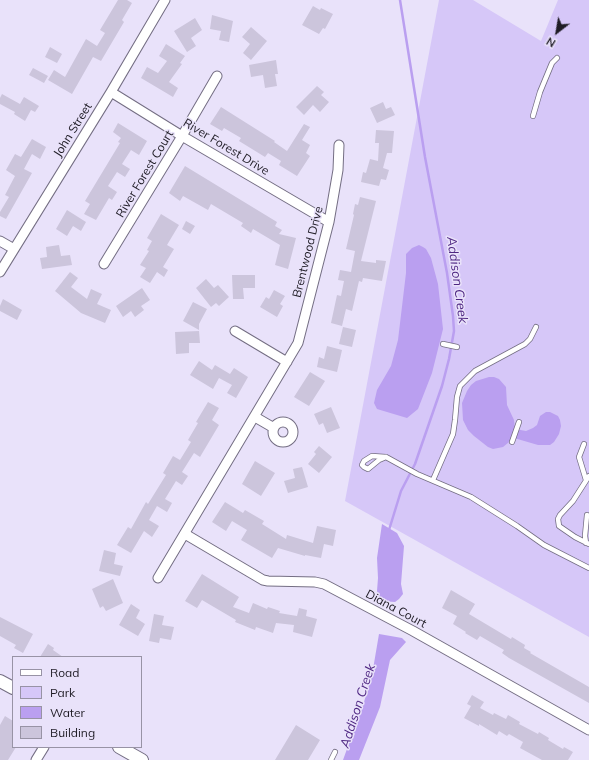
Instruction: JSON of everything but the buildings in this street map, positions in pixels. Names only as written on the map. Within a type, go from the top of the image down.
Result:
[{"type":"street","name":"John Street","points":[[0,272],[111,92],[165,0]]},
{"type":"street","name":"River Forest Court","points":[[104,264],[217,76]]},
{"type":"street","name":"River Forest Drive","points":[[111,92],[182,136],[329,222]]},
{"type":"street","name":"Brentwood Drive","points":[[158,578],[298,343],[329,222],[338,170],[340,145]]},
{"type":"street","points":[[0,240],[14,249]]},
{"type":"street","points":[[235,331],[287,362]]},
{"type":"street","points":[[255,417],[274,428]]},
{"type":"street","name":"Diana Court","points":[[185,534],[263,580],[315,582],[324,584],[589,730]]},
{"type":"street","points":[[0,681],[12,687]]},
{"type":"street","points":[[36,760],[43,748]]},
{"type":"street","points":[[121,748],[142,760]]},
{"type":"lane","points":[[533,116],[540,92],[552,64],[557,58]]},
{"type":"lane","points":[[433,480],[453,434],[457,397],[460,386],[475,371],[525,344],[530,339],[536,327]]},
{"type":"lane","points":[[444,344],[457,347]]},
{"type":"lane","points":[[512,442],[519,422]]},
{"type":"lane","points":[[584,444],[579,457],[587,478],[573,501],[558,519],[559,526],[575,538],[587,543]]},
{"type":"lane","points":[[386,457],[368,468],[362,465],[364,461],[372,456],[386,457],[417,474],[472,497],[488,506],[544,545],[589,568]]},
{"type":"lane","points":[[587,514],[585,536],[587,543]]},
{"type":"lane","points":[[331,760],[335,752]]},
{"type":"green space","points":[[439,0],[473,0],[541,41],[558,0],[589,0],[589,637],[345,501]]},
{"type":"water","points":[[419,245],[426,249],[431,258],[438,284],[443,329],[432,373],[418,409],[407,418],[377,409],[374,403],[377,390],[391,366],[398,340],[406,273],[406,254],[412,248]]},
{"type":"water","points":[[489,377],[499,379],[506,387],[507,405],[514,420],[515,429],[526,431],[533,428],[537,425],[540,416],[546,412],[550,412],[558,416],[561,426],[559,434],[554,442],[550,445],[538,445],[514,438],[503,447],[493,449],[488,447],[468,430],[463,420],[462,403],[471,385],[476,381]]},
{"type":"water","points":[[382,524],[397,533],[404,546],[401,584],[403,594],[395,602],[381,601],[377,591],[377,558]]},
{"type":"water","points":[[379,634],[402,638],[406,642],[390,660],[380,707],[359,760],[343,760],[372,675]]},
{"type":"waterway","name":"Addison Creek","points":[[389,530],[401,491],[415,464],[442,386],[454,331],[447,273],[425,157],[400,0]]}]
